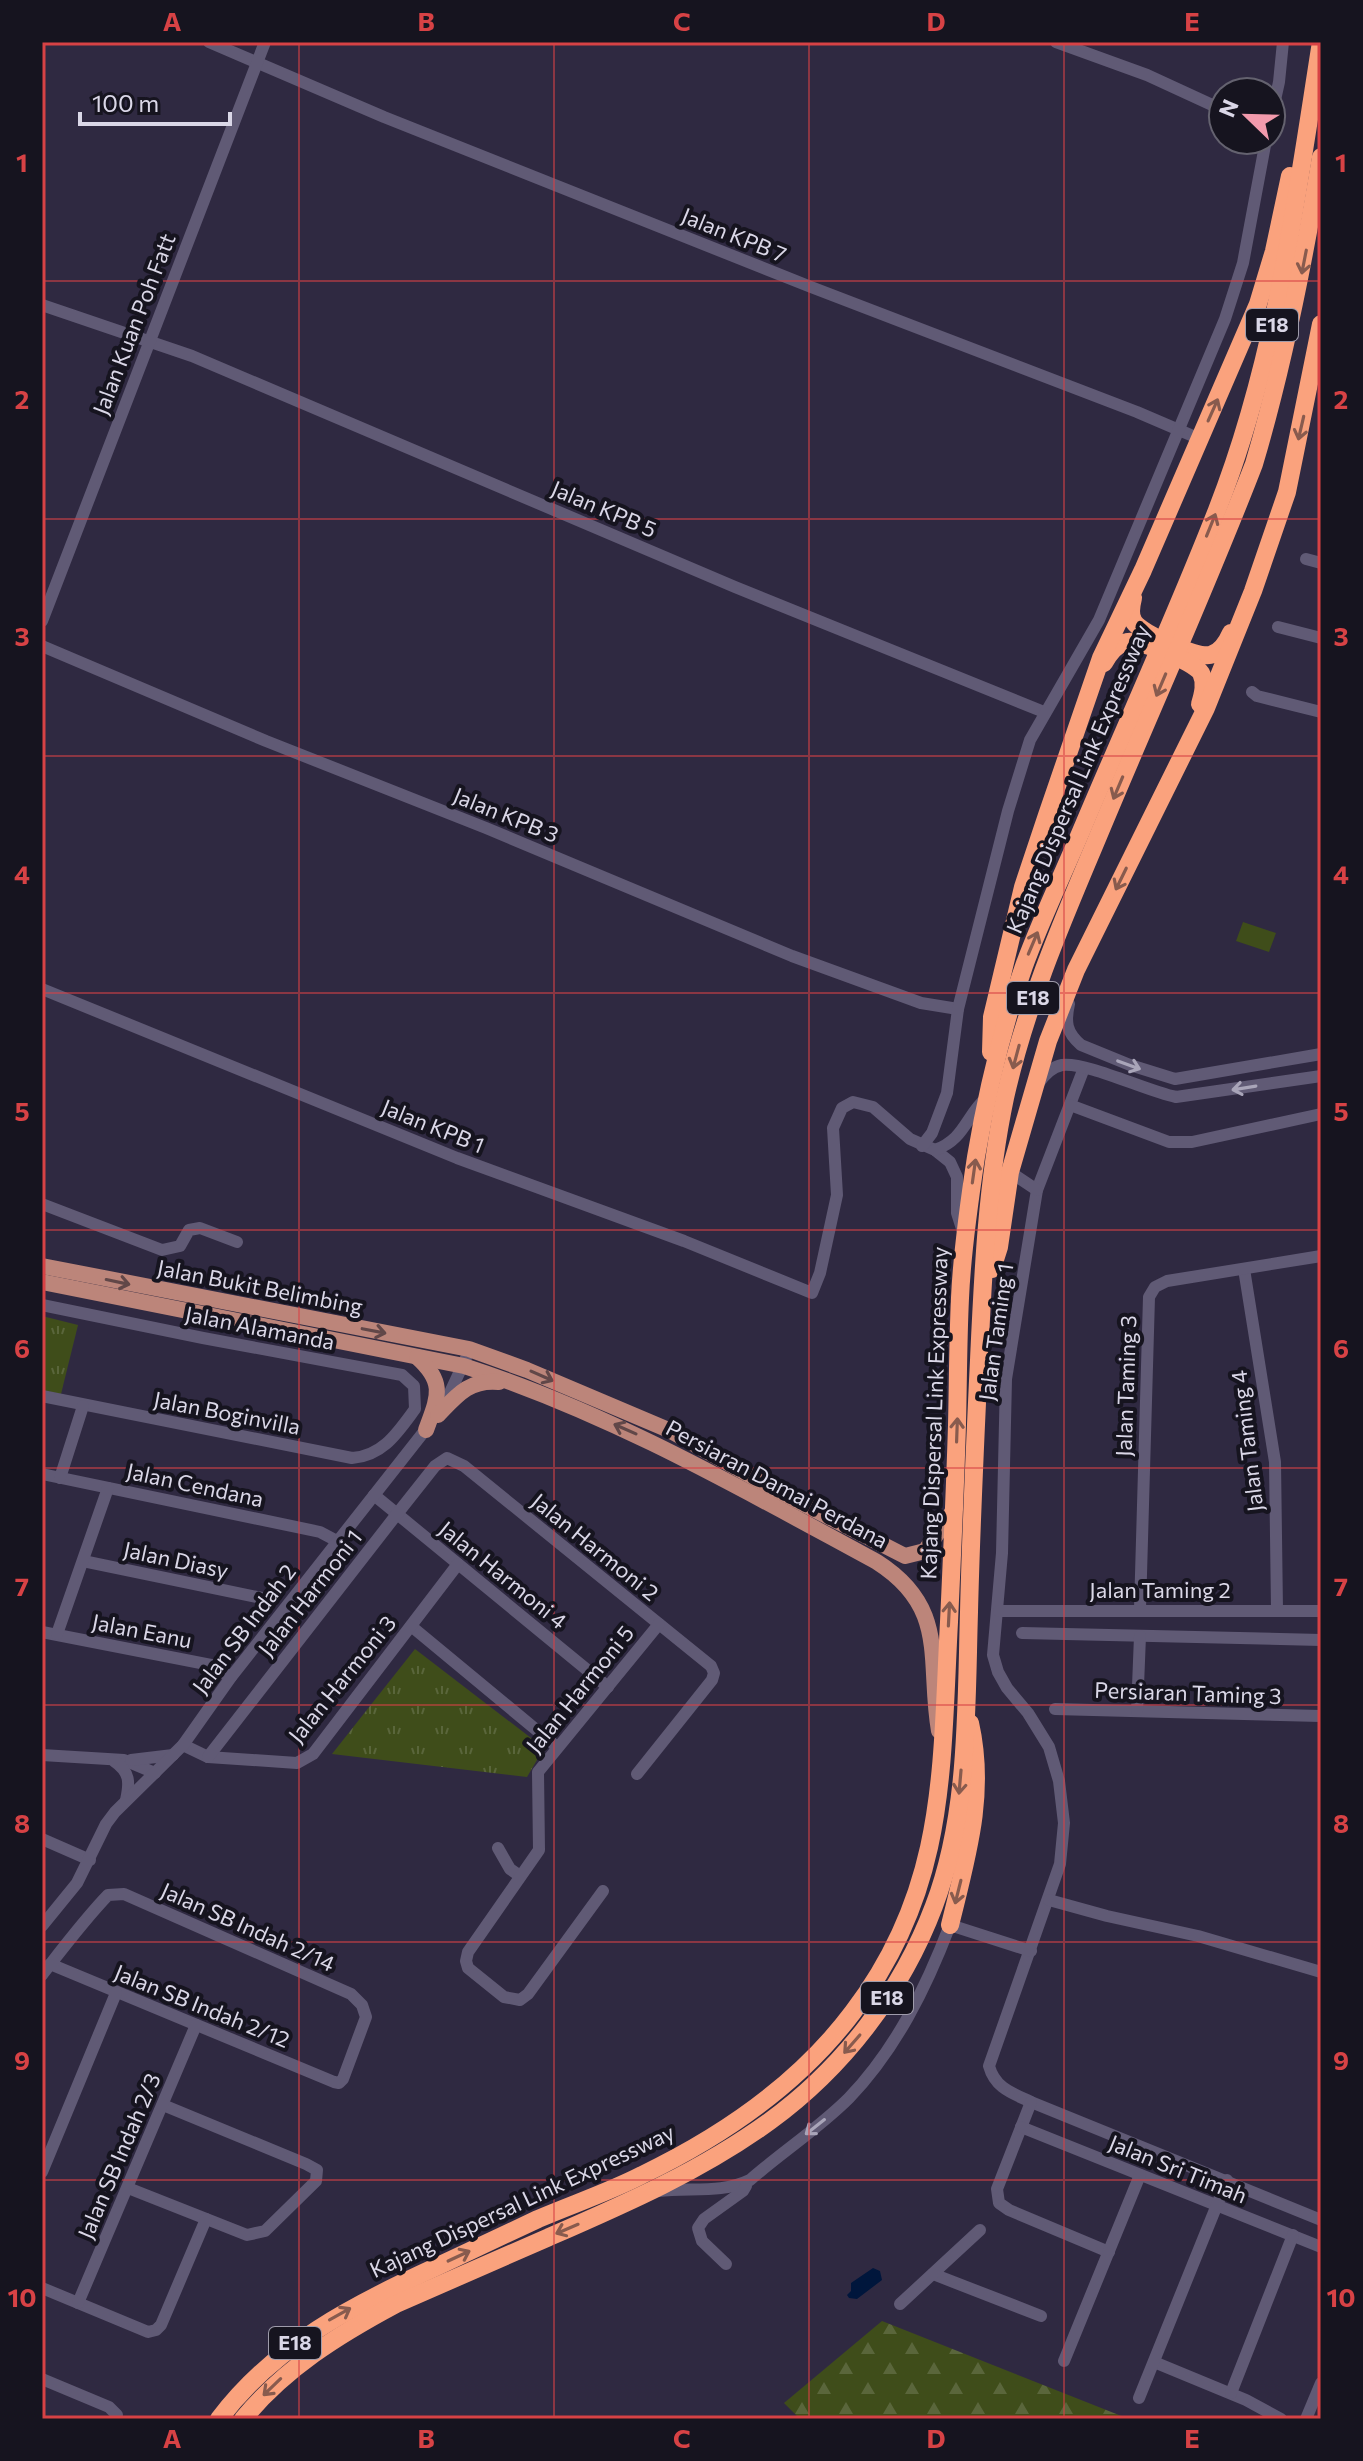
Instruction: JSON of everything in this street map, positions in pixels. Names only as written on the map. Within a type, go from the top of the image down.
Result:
[{"type":"highway","name":"Kajang Dispersal Link Expressway","points":[[219,2419],[265,2368],[323,2323],[402,2282],[643,2175],[761,2104],[796,2075],[848,2018],[877,1979],[911,1910],[928,1860],[939,1802],[955,1508],[960,1294],[965,1239],[987,1097],[1026,962],[1189,600],[1236,459],[1257,388],[1312,157],[1321,42]]},
{"type":"highway","points":[[993,1071],[992,1017],[1023,887],[1101,658],[1143,570],[1258,304],[1274,251],[1291,172],[1312,157]]},
{"type":"highway","points":[[982,1298],[999,1247],[1010,1172],[1048,1041],[1076,970],[1235,642],[1253,591],[1287,492],[1321,324]]},
{"type":"highway","points":[[1143,570],[1131,603],[1135,625],[1196,654],[1211,655],[1222,648],[1253,591]]},
{"type":"highway","points":[[1092,687],[1106,659],[1117,646],[1129,641],[1193,664],[1202,675],[1204,688],[1192,733]]},
{"type":"highway","name":"Kajang Dispersal Link Expressway","points":[[243,2419],[305,2359],[363,2322],[396,2304],[652,2192],[714,2158],[772,2119],[808,2089],[864,2031],[893,1990],[913,1954],[935,1905],[947,1863],[958,1803],[966,1705],[982,1298],[994,1165],[1005,1098],[1043,967],[1141,712]]},
{"type":"highway","points":[[950,1925],[966,1860],[977,1784],[977,1754],[966,1705]]},
{"type":"main road","name":"Jalan Bukit Belimbing","points":[[42,1266],[466,1357]]},
{"type":"main road","name":"Jalan Bukit Belimbing","points":[[42,1282],[416,1357],[466,1357]]},
{"type":"main road","points":[[416,1357],[431,1370],[437,1383],[437,1398],[426,1430]]},
{"type":"main road","name":"Persiaran Damai Perdana","points":[[466,1357],[527,1370],[671,1431],[895,1553],[905,1556],[925,1551],[955,1508]]},
{"type":"main road","name":"Persiaran Damai Perdana","points":[[466,1357],[662,1446],[890,1570],[906,1584],[928,1619],[933,1640],[936,1710],[942,1748]]},
{"type":"main road","points":[[438,1415],[461,1391],[473,1384],[487,1381],[521,1384]]},
{"type":"street","name":"Jalan KPB 7","points":[[209,42],[384,117],[858,307],[1200,439]]},
{"type":"street","name":"Jalan Kuan Poh Fatt","points":[[42,621],[265,42]]},
{"type":"street","points":[[1056,42],[1147,75],[1207,103]]},
{"type":"street","points":[[1280,76],[1283,42]]},
{"type":"street","points":[[928,1148],[947,1093],[958,1009],[1008,811],[1030,740],[1099,620],[1225,319],[1243,263],[1263,156]]},
{"type":"street","name":"Jalan KPB 5","points":[[42,305],[149,339],[735,587],[1044,712]]},
{"type":"street","points":[[1306,559],[1321,563]]},
{"type":"street","points":[[1278,627],[1321,638]]},
{"type":"street","name":"Jalan KPB 3","points":[[42,646],[792,956],[921,1003],[958,1009]]},
{"type":"street","points":[[1252,692],[1257,696],[1321,712]]},
{"type":"street","points":[[1076,970],[1066,1021],[1070,1035],[1092,1051],[1162,1077],[1191,1078],[1321,1054]]},
{"type":"street","name":"Jalan KPB 1","points":[[42,989],[457,1158],[684,1241],[812,1293],[820,1273],[837,1195],[833,1128],[842,1108],[853,1102],[873,1107],[910,1139],[928,1148]]},
{"type":"street","points":[[1031,1094],[1046,1073],[1059,1065],[1084,1068],[1158,1094],[1176,1097],[1321,1076]]},
{"type":"street","name":"Jalan Taming 1","points":[[1084,1068],[1037,1190],[1006,1379],[999,1611],[994,1628],[993,1655],[998,1672],[1049,1747],[1059,1781],[1064,1823],[1060,1864],[1049,1900],[989,2066],[993,2079],[1006,2090],[1031,2102],[1321,2220]]},
{"type":"street","points":[[928,1148],[958,1138],[974,1109],[987,1097]]},
{"type":"street","points":[[1070,1105],[1169,1142],[1192,1142],[1321,1114]]},
{"type":"street","points":[[928,1148],[955,1168],[957,1213],[965,1239]]},
{"type":"street","points":[[1010,1172],[1037,1190]]},
{"type":"street","points":[[42,1204],[162,1250],[180,1246],[189,1230],[200,1228],[237,1242]]},
{"type":"street","name":"Jalan Taming 3","points":[[1140,1609],[1149,1297],[1155,1287],[1167,1281],[1321,1256]]},
{"type":"street","name":"Jalan Taming 4","points":[[1244,1269],[1275,1462],[1277,1610]]},
{"type":"street","name":"Jalan Alamanda","points":[[42,1305],[402,1375],[414,1386],[415,1409],[396,1433]]},
{"type":"street","name":"Jalan SB Indah 2","points":[[42,1926],[77,1883],[106,1824],[178,1749],[231,1677],[438,1415],[453,1390],[466,1357]]},
{"type":"street","name":"Jalan Boginvilla","points":[[42,1396],[352,1458],[368,1457],[396,1433]]},
{"type":"street","points":[[60,1478],[83,1406]]},
{"type":"street","points":[[396,1433],[413,1446]]},
{"type":"street","name":"Jalan Harmoni 1","points":[[208,1757],[435,1466],[447,1458]]},
{"type":"street","name":"Jalan Harmoni 2","points":[[447,1458],[464,1466],[711,1666],[714,1673],[712,1680],[637,1774]]},
{"type":"street","name":"Jalan Cendana","points":[[42,1474],[320,1532],[337,1541]]},
{"type":"street","points":[[57,1634],[108,1488]]},
{"type":"street","name":"Jalan Harmoni 4","points":[[374,1495],[608,1687]]},
{"type":"street","name":"Jalan Diasy","points":[[83,1561],[262,1598]]},
{"type":"street","name":"Jalan Harmoni 3","points":[[178,1749],[208,1757],[297,1763],[313,1754],[458,1564]]},
{"type":"street","points":[[1205,1610],[1205,1637]]},
{"type":"street","name":"Jalan Taming 2","points":[[999,1611],[1321,1611]]},
{"type":"street","name":"Jalan Harmoni 5","points":[[603,1891],[528,1994],[520,2000],[504,1997],[468,1968],[468,1952],[539,1850],[538,1772],[659,1624]]},
{"type":"street","points":[[411,1626],[557,1747]]},
{"type":"street","name":"Jalan Eanu","points":[[42,1632],[211,1665],[231,1677]]},
{"type":"street","points":[[1022,1633],[1321,1640]]},
{"type":"street","points":[[1137,1711],[1140,1636]]},
{"type":"street","name":"Persiaran Taming 3","points":[[1055,1709],[1321,1716]]},
{"type":"street","points":[[42,1755],[119,1760],[178,1749]]},
{"type":"street","points":[[119,1760],[155,1773]]},
{"type":"street","points":[[119,1760],[128,1774],[126,1800]]},
{"type":"street","points":[[42,1839],[90,1860]]},
{"type":"street","points":[[498,1848],[510,1869],[520,1876]]},
{"type":"street","name":"Jalan SB Indah 2/14","points":[[46,1969],[108,1895],[124,1894],[351,1994],[365,2009],[366,2017],[339,2083]]},
{"type":"street","points":[[1049,1900],[1198,1936],[1321,1972]]},
{"type":"street","points":[[726,2264],[699,2237],[698,2228],[716,2210],[743,2191],[750,2180],[849,2098],[883,2056],[930,1979],[950,1925],[1031,1951]]},
{"type":"street","name":"Jalan SB Indah 2/12","points":[[46,1969],[116,1993],[339,2083]]},
{"type":"street","points":[[42,2172],[116,1993]]},
{"type":"street","name":"Jalan SB Indah 2/3","points":[[78,2303],[196,2025]]},
{"type":"street","points":[[1031,2102],[997,2189],[999,2203],[1109,2252]]},
{"type":"street","points":[[128,2188],[247,2235],[265,2231],[316,2181],[317,2170],[306,2164],[163,2105]]},
{"type":"street","name":"Jalan Sri Timah","points":[[1021,2127],[1321,2247]]},
{"type":"street","points":[[1064,2361],[1140,2175]]},
{"type":"street","points":[[652,2192],[688,2187],[721,2190],[750,2180]]},
{"type":"street","points":[[1139,2398],[1227,2180]]},
{"type":"street","points":[[710,2189],[718,2201],[716,2210]]},
{"type":"street","points":[[42,2288],[148,2332],[156,2330],[161,2325],[206,2219]]},
{"type":"street","points":[[900,2304],[980,2230]]},
{"type":"street","points":[[1231,2393],[1293,2235]]},
{"type":"street","points":[[933,2274],[1041,2316]]},
{"type":"street","points":[[1154,2362],[1231,2393],[1281,2419]]},
{"type":"street","points":[[42,2379],[109,2407],[117,2415]]},
{"type":"street","points":[[1306,2419],[1321,2383]]},
{"type":"green space","points":[[1243,922],[1276,933],[1269,952],[1236,941]]},
{"type":"green space","points":[[42,1316],[78,1325],[61,1394],[42,1390]]},
{"type":"green space","points":[[415,1649],[544,1748],[527,1777],[332,1754]]},
{"type":"green space","points":[[882,2321],[1129,2419],[800,2419],[784,2403]]},
{"type":"water","points":[[873,2268],[880,2271],[882,2280],[857,2299],[849,2298],[851,2283]]}]
